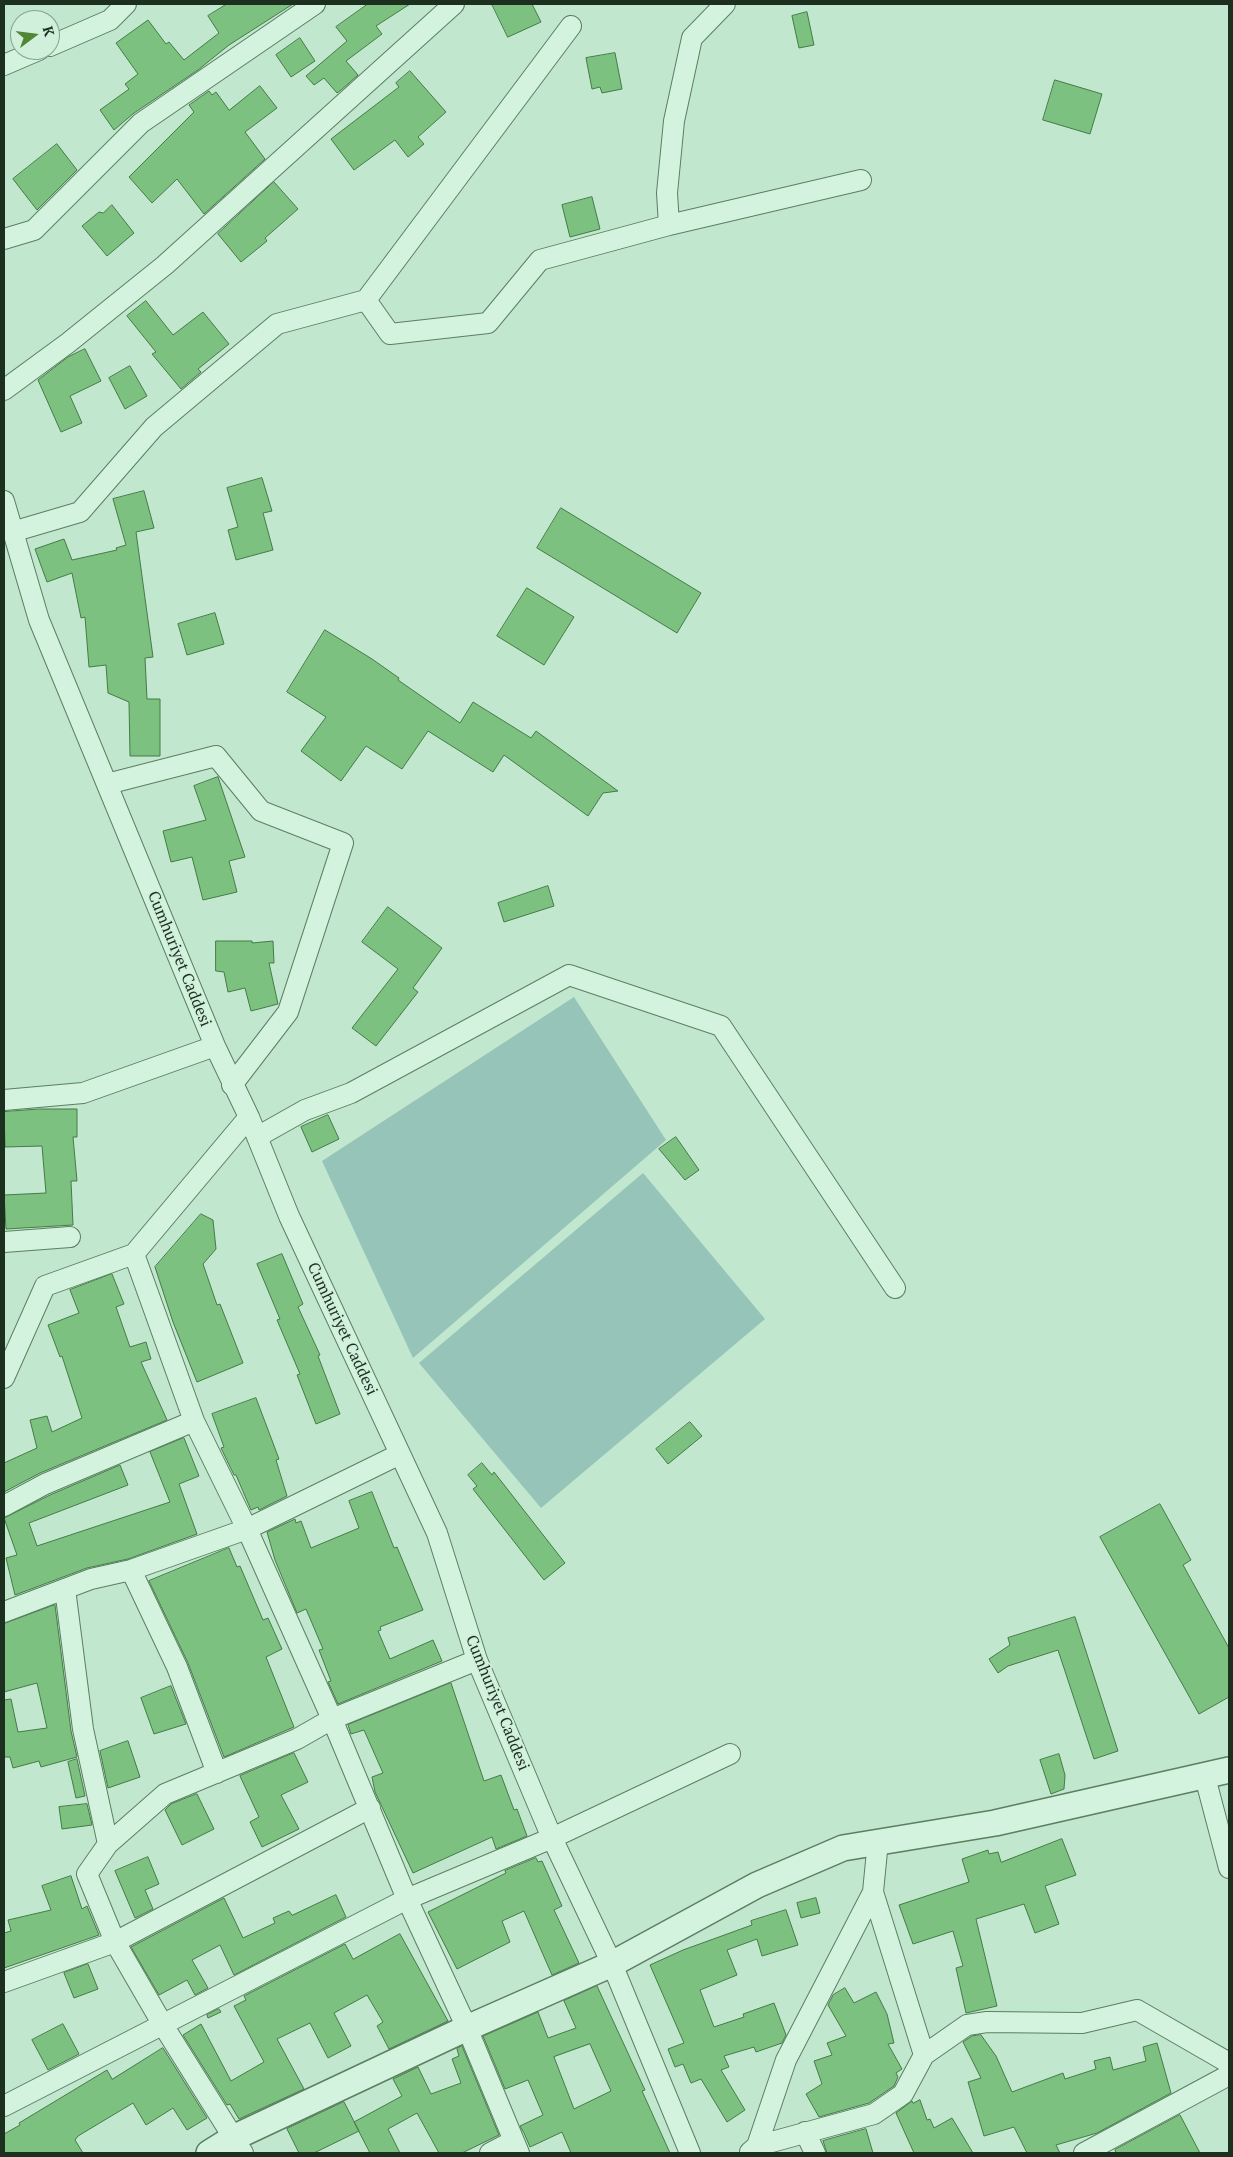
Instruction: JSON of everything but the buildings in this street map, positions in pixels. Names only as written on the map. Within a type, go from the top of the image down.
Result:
[{"type":"street","points":[[60,42],[110,20],[126,4]]},
{"type":"street","points":[[4,239],[34,230],[141,123],[314,4]]},
{"type":"street","points":[[4,390],[68,343],[165,265],[454,4]]},
{"type":"street","points":[[669,225],[666,193],[674,121],[692,38],[725,4]]},
{"type":"street","points":[[12,532],[80,512],[154,427],[277,324],[366,300],[571,26]]},
{"type":"street","points":[[4,65],[16,60]]},
{"type":"street","points":[[366,300],[390,334],[488,323],[540,260],[669,225],[860,180]]},
{"type":"street","name":"Cumhuriyet Caddesi","points":[[4,500],[39,620],[215,1046],[232,1085],[249,1117],[289,1216],[437,1533],[477,1660],[552,1838],[612,1964],[690,2153]]},
{"type":"street","points":[[107,784],[216,756],[261,811],[344,844],[288,1012],[232,1085]]},
{"type":"street","points":[[257,1137],[305,1110],[351,1092],[570,975],[722,1026],[895,1288]]},
{"type":"street","points":[[4,1100],[82,1093],[215,1046]]},
{"type":"street","points":[[4,1378],[45,1286],[134,1254],[249,1117]]},
{"type":"street","points":[[4,1242],[70,1237]]},
{"type":"street","points":[[134,1254],[194,1421],[247,1529],[332,1719],[408,1899],[467,2028],[516,2147],[490,2153]]},
{"type":"street","points":[[4,1506],[45,1484],[194,1421]]},
{"type":"street","points":[[4,1612],[91,1579],[131,1570],[247,1529],[400,1454]]},
{"type":"street","points":[[131,1570],[177,1667],[216,1773]]},
{"type":"street","points":[[65,1589],[83,1729],[108,1844]]},
{"type":"street","points":[[238,2146],[163,2025],[115,1942],[87,1874],[108,1844],[165,1794],[297,1739],[332,1719],[477,1660]]},
{"type":"street","points":[[4,2106],[408,1899],[552,1838],[730,1754]]},
{"type":"street","points":[[209,2153],[238,2146],[467,2028],[612,1964],[757,1885],[843,1848],[995,1823],[1205,1777],[1229,1770]]},
{"type":"street","points":[[1205,1777],[1229,1868]]},
{"type":"street","points":[[4,1982],[115,1942],[370,1808]]},
{"type":"street","points":[[752,2150],[786,2060],[873,1892],[878,1841]]},
{"type":"street","points":[[873,1892],[924,2055]]},
{"type":"street","points":[[752,2150],[805,2132],[874,2114],[903,2094],[924,2055],[967,2025],[988,2022],[1082,2023],[1137,2010],[1229,2063]]},
{"type":"street","points":[[1084,2153],[1229,2075]]},
{"type":"street","points":[[805,2132],[815,2153]]},
{"type":"shaded area","points":[[574,997],[666,1140],[413,1358],[322,1161]]},
{"type":"shaded area","points":[[643,1173],[765,1319],[541,1508],[419,1363]]}]
